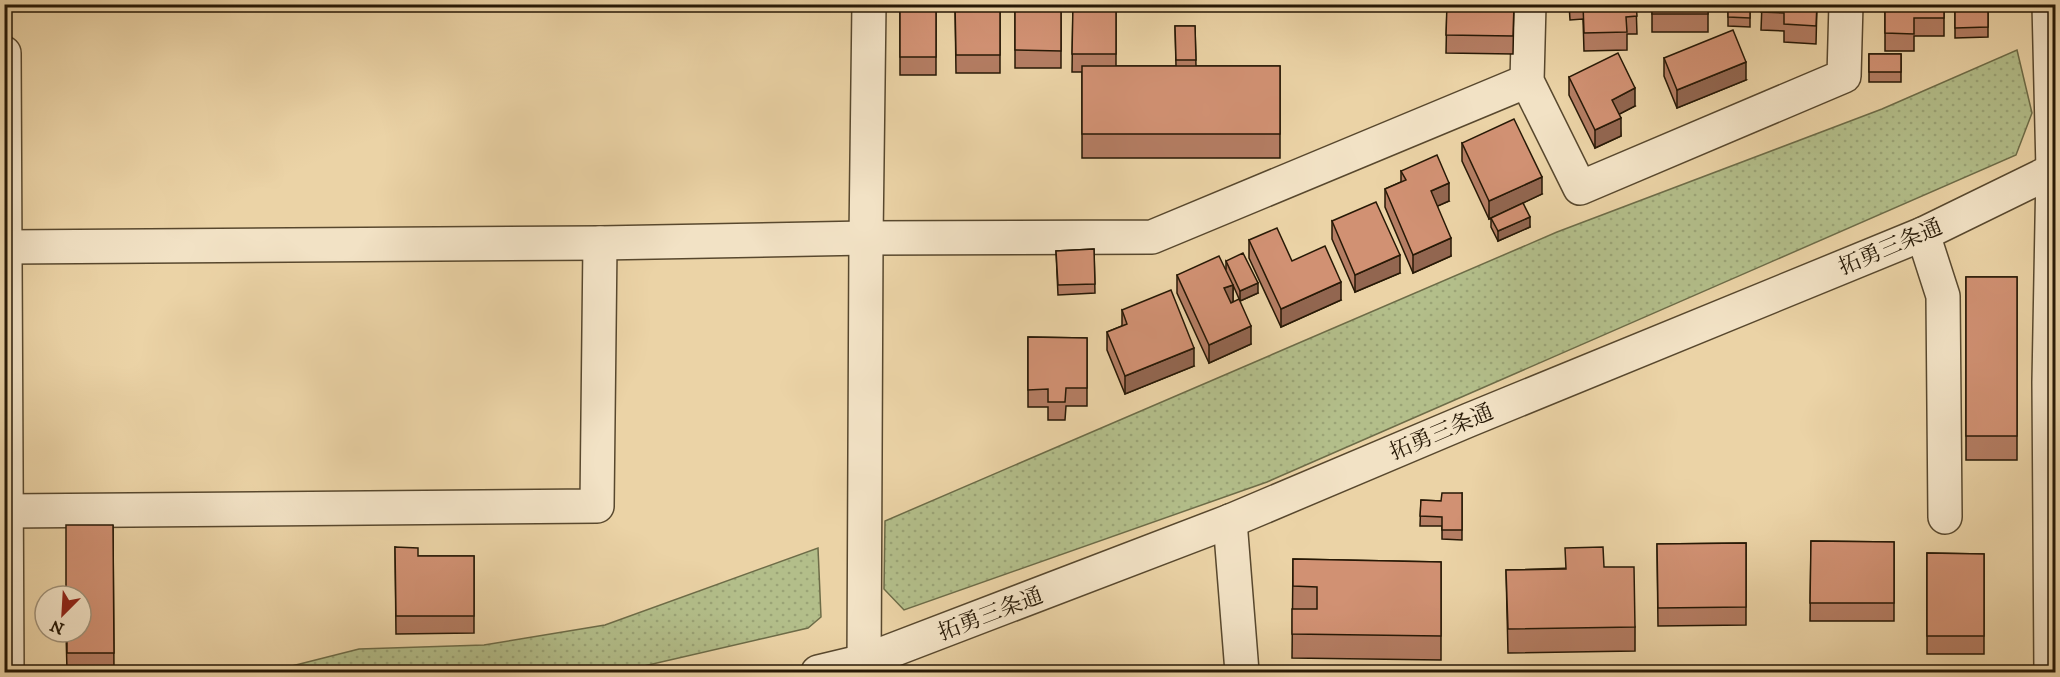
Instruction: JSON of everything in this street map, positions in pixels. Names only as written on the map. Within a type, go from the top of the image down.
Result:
[{"type":"street","points":[[864,667],[869,4]]},
{"type":"street","points":[[1529,4],[1527,81],[1580,188],[1844,76],[1846,4]]},
{"type":"street","points":[[2049,4],[2054,170],[2051,672]]},
{"type":"street","points":[[4,53],[7,672]]},
{"type":"street","points":[[6,247],[600,243],[866,237],[1152,237],[1527,81]]},
{"type":"street","name":"拓勇三条通","points":[[818,672],[864,667],[1230,520],[1923,234],[2054,170]]},
{"type":"street","points":[[1923,234],[1943,296],[1945,518]]},
{"type":"street","points":[[6,512],[597,506],[600,243]]},
{"type":"street","points":[[1230,520],[1242,672]]},
{"type":"green space","points":[[2017,50],[2032,113],[2016,155],[1267,482],[904,610],[884,589],[885,521],[1557,232],[1882,109]]},
{"type":"green space","points":[[818,548],[821,617],[808,628],[618,672],[268,672],[359,649],[484,645],[605,625]]},
{"type":"building","points":[[900,4],[936,4],[936,57],[900,57]]},
{"type":"building","points":[[955,4],[1000,4],[1000,55],[956,55]]},
{"type":"building","points":[[1015,4],[1061,4],[1061,51],[1015,50]]},
{"type":"building","points":[[1073,4],[1116,8],[1116,54],[1072,54]]},
{"type":"building","points":[[1447,4],[1514,5],[1513,36],[1446,35]]},
{"type":"building","points":[[1583,4],[1636,4],[1637,16],[1626,17],[1627,32],[1584,33]]},
{"type":"building","points":[[1652,4],[1708,4],[1708,14],[1652,14]]},
{"type":"building","points":[[1728,4],[1750,4],[1750,18],[1728,17]]},
{"type":"building","points":[[1762,4],[1817,4],[1816,26],[1784,24],[1784,13],[1761,12]]},
{"type":"building","points":[[1885,4],[1944,4],[1944,18],[1914,18],[1914,34],[1885,33]]},
{"type":"building","points":[[1988,6],[1988,27],[1955,28],[1955,7]]},
{"type":"building","points":[[1175,26],[1195,26],[1196,60],[1176,60]]},
{"type":"building","points":[[1733,30],[1746,62],[1677,90],[1664,58]]},
{"type":"building","points":[[1618,53],[1635,88],[1612,100],[1621,118],[1595,130],[1569,77]]},
{"type":"building","points":[[1869,54],[1901,54],[1901,72],[1869,72]]},
{"type":"building","points":[[1082,66],[1280,66],[1280,134],[1082,134]]},
{"type":"building","points":[[1514,119],[1542,177],[1489,201],[1462,143]]},
{"type":"building","points":[[1437,155],[1449,183],[1431,191],[1451,238],[1413,255],[1385,189],[1406,180],[1401,171]]},
{"type":"building","points":[[1376,202],[1400,255],[1355,275],[1332,221]]},
{"type":"building","points":[[1523,203],[1530,217],[1498,231],[1491,218]]},
{"type":"building","points":[[1277,228],[1292,261],[1325,246],[1341,282],[1281,309],[1249,240]]},
{"type":"building","points":[[1094,249],[1095,284],[1058,285],[1056,251]]},
{"type":"building","points":[[1243,253],[1258,283],[1240,291],[1226,261]]},
{"type":"building","points":[[1219,256],[1233,285],[1224,288],[1231,303],[1239,299],[1251,326],[1209,345],[1177,275]]},
{"type":"building","points":[[1966,277],[2017,277],[2017,436],[1966,436]]},
{"type":"building","points":[[1171,290],[1194,348],[1125,376],[1107,332],[1127,324],[1122,310]]},
{"type":"building","points":[[1028,337],[1087,338],[1087,388],[1066,388],[1065,402],[1048,402],[1048,389],[1028,390]]},
{"type":"building","points":[[1442,493],[1462,493],[1462,530],[1442,530],[1442,517],[1420,516],[1421,500],[1441,501]]},
{"type":"building","points":[[66,525],[113,525],[114,653],[67,653],[67,644],[93,644],[93,584],[66,584]]},
{"type":"building","points":[[1811,541],[1894,542],[1894,603],[1810,603]]},
{"type":"building","points":[[1746,543],[1746,607],[1658,608],[1657,544]]},
{"type":"building","points":[[395,547],[418,548],[418,556],[474,556],[474,616],[396,616]]},
{"type":"building","points":[[1603,547],[1604,567],[1634,567],[1635,627],[1508,629],[1506,570],[1566,569],[1565,548]]},
{"type":"building","points":[[1927,553],[1984,554],[1984,636],[1927,636]]},
{"type":"building","points":[[1293,559],[1441,562],[1441,636],[1292,634],[1292,609],[1317,609],[1317,587],[1293,586]]}]
